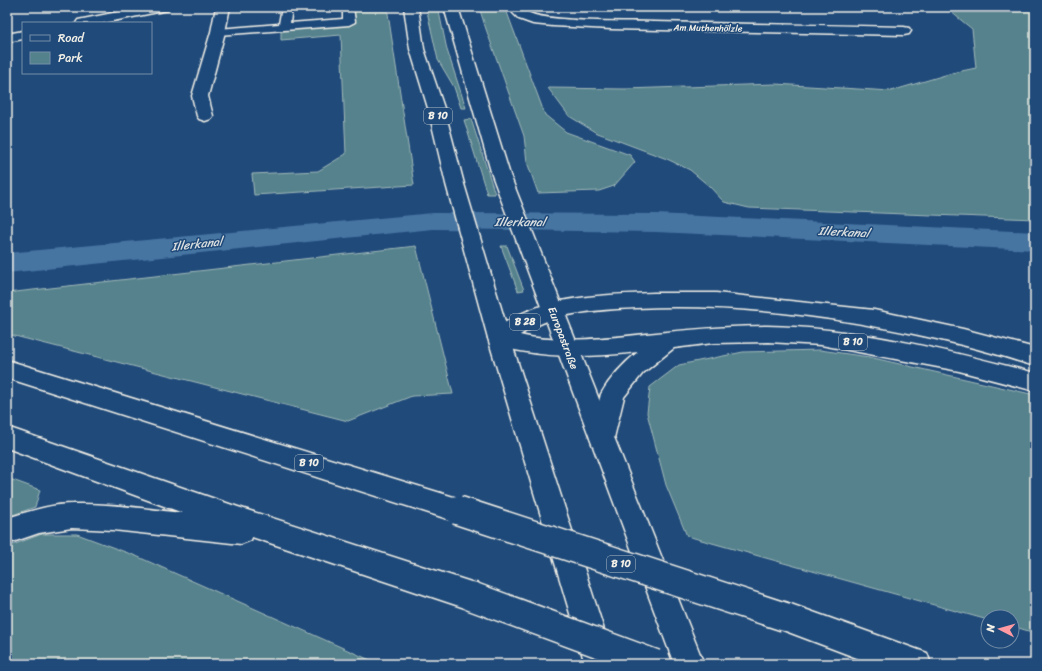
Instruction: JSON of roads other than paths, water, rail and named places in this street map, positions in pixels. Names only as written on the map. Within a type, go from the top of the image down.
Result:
[{"type":"main road","points":[[88,22],[163,7]]},
{"type":"main road","points":[[205,116],[200,96],[218,32],[223,7]]},
{"type":"main road","name":"B 10","points":[[411,7],[417,49],[436,108],[455,184],[499,338],[600,664]]},
{"type":"main road","name":"Europastraße","points":[[451,7],[501,175],[689,664]]},
{"type":"main road","name":"Am Muthenhölzle","points":[[518,7],[520,13],[533,20],[553,22],[684,27],[904,32]]},
{"type":"main road","points":[[7,38],[22,35]]},
{"type":"main road","name":"B 10","points":[[553,310],[632,301],[716,300],[797,308],[874,318],[963,337],[1035,357]]},
{"type":"main road","name":"B 28","points":[[499,338],[520,324],[553,310]]},
{"type":"main road","name":"B 10","points":[[499,338],[526,345],[567,348],[606,347],[713,335],[768,334],[821,337],[959,362],[1035,382]]},
{"type":"main road","points":[[602,438],[613,394],[635,367],[668,340]]},
{"type":"main road","name":"B 10","points":[[7,369],[457,510],[785,617],[916,664]]},
{"type":"main road","points":[[7,438],[119,480],[280,535],[471,596],[655,664]]},
{"type":"main road","points":[[7,531],[39,521],[72,516],[113,518],[280,535]]},
{"type":"lane","points":[[284,27],[288,7]]},
{"type":"lane","points":[[218,32],[349,22],[348,7]]},
{"type":"waterway","name":"Illerkanal","points":[[7,263],[433,221],[656,223],[1035,241]]}]
